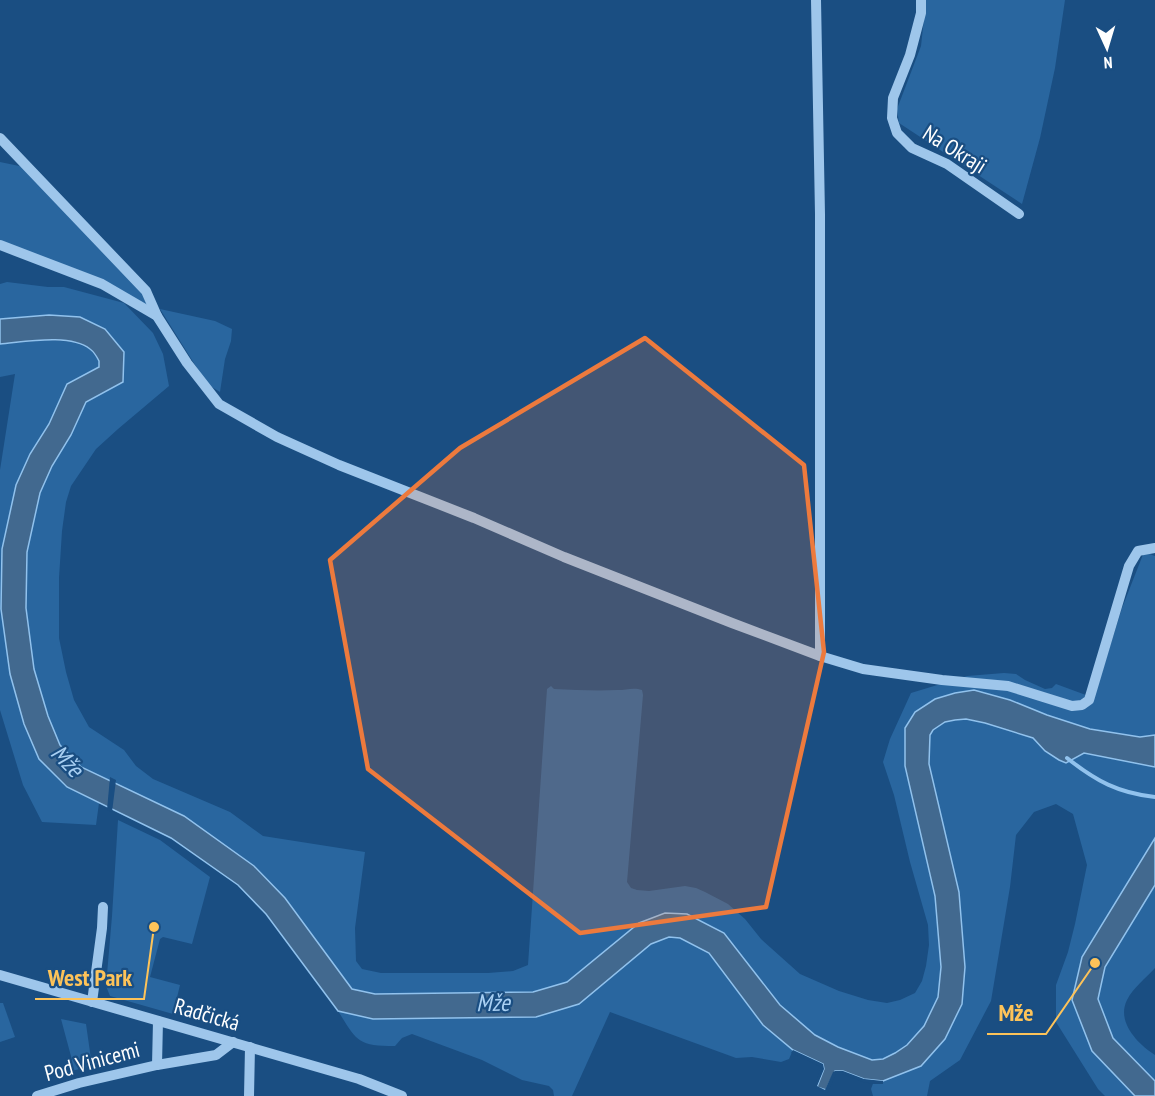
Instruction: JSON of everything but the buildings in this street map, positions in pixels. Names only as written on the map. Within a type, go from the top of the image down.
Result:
[{"type":"street","points":[[816,0],[820,226],[820,656]]},
{"type":"street","name":"Na Okraji","points":[[921,0],[921,13],[910,55],[893,98],[892,118],[897,133],[912,148],[947,164],[1019,214]]},
{"type":"street","points":[[0,138],[146,291],[157,316],[187,363],[219,404],[277,437],[339,465],[474,518],[564,557],[820,656],[863,669],[1008,686],[1072,706],[1082,705],[1089,700],[1129,566],[1138,551],[1155,548]]},
{"type":"street","points":[[0,245],[102,284],[157,316]]},
{"type":"street","points":[[92,1002],[104,907]]},
{"type":"street","name":"Radčická","points":[[0,975],[359,1079],[402,1096]]},
{"type":"street","name":"Pod Vinicemi","points":[[157,1065],[158,1021]]},
{"type":"street","name":"Pod Vinicemi","points":[[37,1096],[80,1083],[216,1054],[233,1042]]},
{"type":"street","points":[[249,1096],[250,1047]]},
{"type":"highlighted area","points":[[645,338],[804,465],[824,652],[766,907],[580,933],[368,769],[330,560],[460,448]]},
{"type":"shaded area","points":[[926,0],[1065,0],[1055,68],[1040,138],[1022,204],[899,123],[897,109],[921,46]]},
{"type":"shaded area","points":[[0,162],[29,168],[146,291],[157,316],[102,284],[0,245]]},
{"type":"shaded area","points":[[7,282],[64,287],[124,303],[153,333],[163,354],[169,386],[96,449],[71,486],[66,502],[59,578],[59,638],[74,700],[89,727],[124,750],[136,766],[153,779],[230,812],[263,836],[365,852],[355,928],[356,961],[362,969],[381,973],[488,973],[513,971],[528,965],[547,689],[551,686],[554,689],[642,690],[627,882],[631,888],[649,891],[685,886],[705,892],[728,904],[745,919],[761,939],[800,974],[839,991],[887,1003],[915,993],[922,981],[929,945],[928,925],[894,795],[883,762],[890,739],[911,693],[967,676],[1004,673],[1016,674],[1045,689],[1052,688],[1056,684],[1094,698],[1122,608],[1144,552],[1155,556],[1155,735],[1140,737],[1090,729],[1010,700],[955,693],[935,699],[915,712],[905,766],[935,896],[941,967],[938,997],[924,1026],[907,1045],[883,1059],[872,1060],[815,1035],[780,1005],[724,933],[639,923],[567,982],[533,992],[375,994],[352,989],[285,898],[184,816],[81,767],[60,745],[48,716],[34,669],[26,608],[27,552],[40,493],[86,402],[123,382],[80,317],[49,315],[0,319],[0,284]]},
{"type":"shaded area","points":[[160,309],[215,321],[232,329],[220,392],[207,384]]},
{"type":"shaded area","points":[[49,340],[74,342],[90,349],[99,361],[99,367],[67,384],[49,424],[30,454],[16,485],[2,549],[1,609],[10,674],[24,724],[67,787],[99,803],[96,825],[42,822],[23,785],[0,710],[0,470],[15,374],[0,377],[0,344]]},
{"type":"shaded area","points":[[966,719],[1033,738],[1045,751],[1077,757],[1084,753],[1155,767],[1155,838],[1082,957],[1092,1051],[1135,1096],[1105,1096],[1098,1089],[1056,1022],[1056,985],[1068,952],[1087,865],[1073,814],[1056,804],[1034,812],[1016,835],[1010,887],[991,1001],[960,1060],[930,1081],[927,1096],[873,1096],[871,1089],[874,1081],[883,1081],[896,1075],[965,967],[959,893],[929,764],[930,735],[933,730],[945,722]]},
{"type":"shaded area","points":[[118,820],[160,840],[210,877],[192,944],[163,937],[160,939],[150,977],[180,985],[173,1014],[110,996],[106,986]]},
{"type":"shaded area","points":[[1155,885],[1155,968],[1127,1000],[1124,1016],[1130,1032],[1155,1055],[1155,1081],[1113,1038],[1098,999],[1105,967]]},
{"type":"shaded area","points":[[669,937],[680,938],[709,953],[763,1025],[793,1050],[789,1059],[781,1062],[752,1057],[736,1058],[610,1012],[572,1096],[554,1096],[549,1086],[522,1080],[482,1060],[412,1034],[402,1038],[395,1046],[365,1043],[354,1035],[338,1011],[373,1019],[579,1004],[651,944]]},
{"type":"shaded area","points":[[0,1003],[3,1003],[15,1037],[0,1042]]},
{"type":"shaded area","points":[[61,1019],[86,1024],[92,1066],[55,1075],[53,1069],[69,1065],[68,1061],[72,1060]]},
{"type":"water","points":[[49,315],[80,317],[105,329],[124,352],[123,382],[86,402],[71,435],[52,466],[40,493],[27,552],[26,608],[34,669],[48,716],[60,745],[81,767],[184,816],[254,866],[285,898],[352,989],[375,994],[533,992],[567,982],[639,923],[665,913],[687,914],[724,933],[780,1005],[815,1035],[872,1060],[883,1059],[907,1045],[924,1026],[938,997],[941,967],[935,896],[905,766],[905,728],[915,712],[935,699],[974,690],[1010,700],[1090,729],[1140,737],[1155,735],[1155,767],[1084,753],[1066,763],[1045,751],[1033,738],[966,719],[945,722],[933,730],[930,735],[929,764],[959,892],[965,967],[962,1004],[945,1039],[921,1066],[883,1081],[864,1079],[843,1071],[835,1071],[826,1090],[817,1087],[824,1069],[823,1064],[793,1050],[763,1025],[709,953],[680,938],[669,937],[651,944],[579,1004],[536,1017],[373,1019],[338,1011],[266,914],[238,885],[171,838],[67,787],[39,759],[24,724],[10,674],[1,609],[2,549],[16,485],[30,454],[49,424],[67,384],[99,367],[99,361],[91,350],[71,341],[46,340],[0,344],[0,319]]},
{"type":"water","points":[[1155,838],[1155,885],[1105,967],[1098,999],[1113,1038],[1155,1081],[1155,1096],[1135,1096],[1092,1051],[1072,1000],[1082,957]]},
{"type":"pier","points":[[110,777],[116,780],[112,812],[107,810]]},
{"type":"pier","points":[[793,1050],[823,1064],[824,1069],[817,1086],[825,1090],[835,1071],[843,1071],[864,1079],[883,1081],[883,1084],[863,1082],[836,1074],[828,1092],[825,1093],[814,1087],[821,1067],[791,1053]]},
{"type":"waterway","points":[[1067,758],[1108,785],[1155,797]]},
{"type":"place","name":"West Park","points":[[154,927]]},
{"type":"place","name":"Mže","points":[[1095,963]]}]
